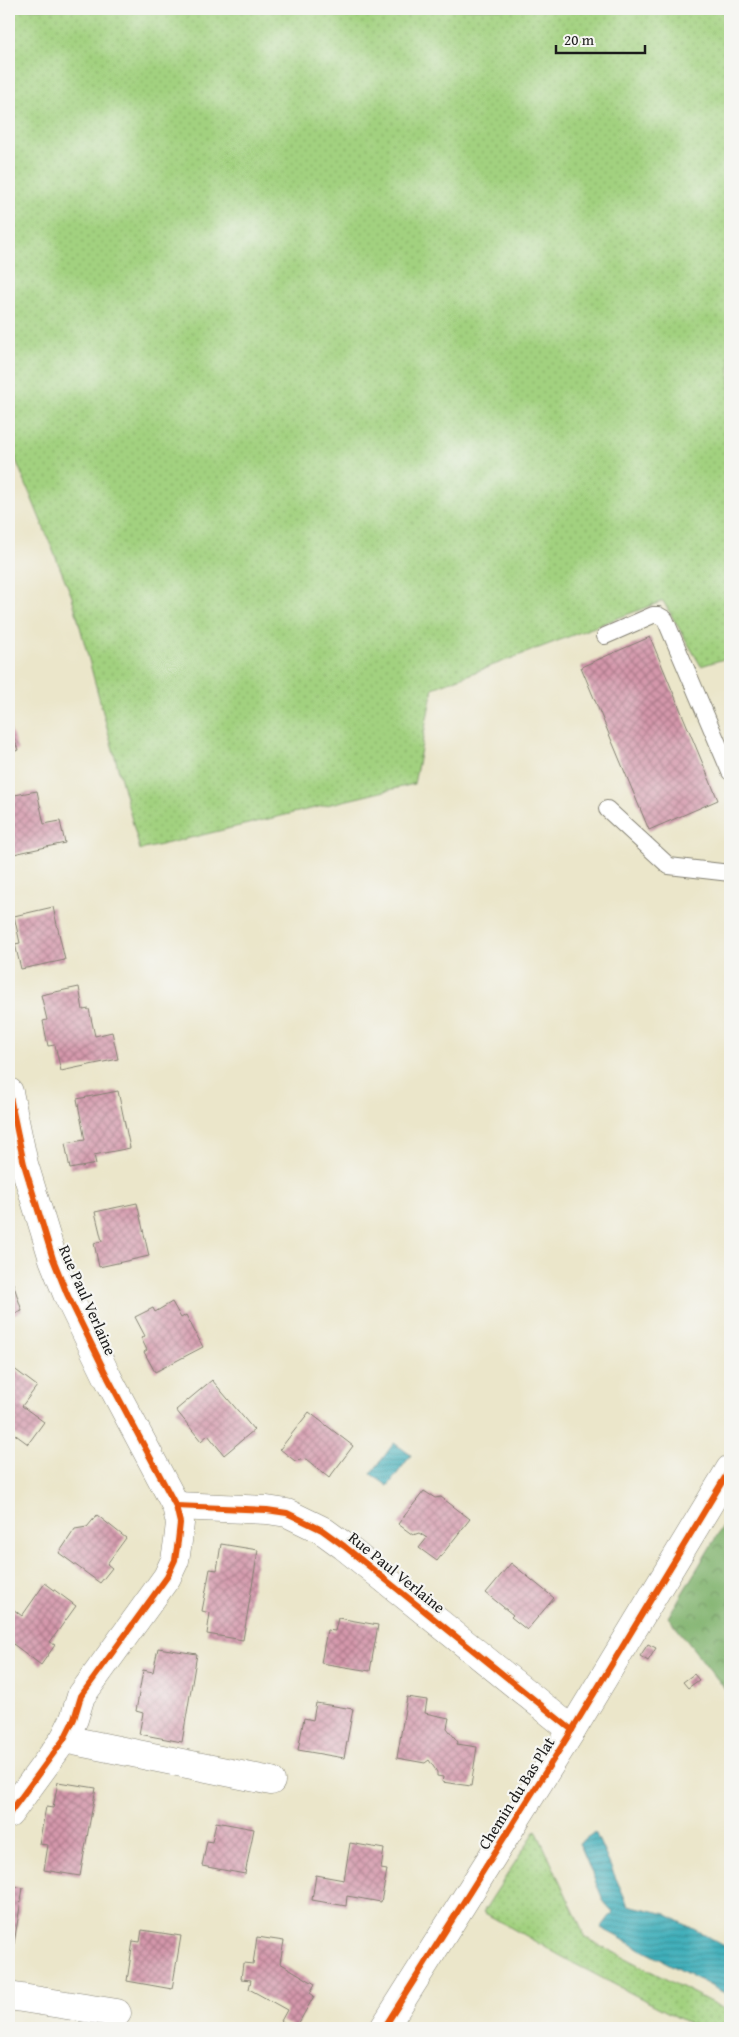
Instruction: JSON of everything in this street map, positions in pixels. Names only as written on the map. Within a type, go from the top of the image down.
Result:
[{"type":"street","name":"Rue Paul Verlaine","points":[[9,1092],[24,1164],[52,1259],[100,1362],[176,1506],[180,1523],[175,1560],[167,1577],[81,1696],[74,1719],[64,1740],[9,1814]]},
{"type":"street","name":"Chemin du Bas Plat","points":[[384,2028],[572,1730],[730,1469]]},
{"type":"street","name":"Rue Paul Verlaine","points":[[176,1506],[267,1510],[287,1513],[305,1520],[344,1546],[572,1730]]},
{"type":"street","points":[[64,1740],[271,1781]]},
{"type":"street","points":[[9,1996],[117,2013]]},
{"type":"lane","points":[[605,636],[653,615],[658,615],[665,619],[730,772]]},
{"type":"lane","points":[[607,809],[668,866],[730,873]]},
{"type":"green space","points":[[9,9],[730,9],[730,657],[701,666],[663,601],[433,688],[414,784],[140,850],[72,597],[9,443]]},
{"type":"green space","points":[[730,1514],[730,1695],[668,1617]]},
{"type":"green space","points":[[536,1830],[586,1938],[730,2012],[730,2028],[698,2028],[575,1964],[483,1912]]},
{"type":"water","points":[[394,1443],[411,1455],[388,1486],[371,1474]]},
{"type":"water","points":[[595,1832],[628,1905],[666,1914],[730,1949],[730,1996],[601,1928],[613,1912],[604,1902],[579,1843]]},
{"type":"building","points":[[650,637],[718,800],[649,830],[581,667]]},
{"type":"building","points":[[9,725],[18,750],[9,754]]},
{"type":"building","points":[[37,791],[44,824],[60,821],[65,843],[9,855],[9,796]]},
{"type":"building","points":[[53,907],[65,960],[21,969],[15,944],[20,943],[14,916]]},
{"type":"building","points":[[79,987],[83,1010],[89,1009],[95,1036],[112,1032],[118,1059],[61,1071],[55,1045],[48,1046],[43,1021],[47,1020],[41,995]]},
{"type":"building","points":[[118,1091],[130,1148],[94,1155],[96,1164],[70,1169],[65,1143],[85,1140],[77,1099]]},
{"type":"building","points":[[137,1203],[149,1256],[99,1267],[94,1243],[102,1241],[95,1212]]},
{"type":"building","points":[[13,1283],[22,1311],[9,1316],[9,1284]]},
{"type":"building","points":[[172,1302],[181,1318],[186,1315],[203,1347],[155,1372],[144,1352],[147,1350],[141,1338],[145,1336],[135,1317],[153,1308],[155,1312]]},
{"type":"building","points":[[13,1368],[37,1386],[22,1406],[44,1422],[28,1444],[9,1430],[9,1374]]},
{"type":"building","points":[[212,1380],[254,1430],[224,1455],[208,1435],[201,1441],[176,1410]]},
{"type":"building","points":[[309,1412],[353,1446],[329,1478],[306,1459],[295,1461],[280,1449]]},
{"type":"building","points":[[424,1491],[435,1498],[441,1497],[470,1519],[437,1561],[419,1548],[427,1538],[419,1533],[413,1535],[398,1524]]},
{"type":"building","points":[[97,1515],[126,1538],[107,1564],[112,1568],[100,1583],[59,1553],[75,1529],[87,1527]]},
{"type":"building","points":[[221,1544],[258,1550],[243,1640],[207,1634],[210,1613],[202,1611],[210,1569],[217,1570]]},
{"type":"building","points":[[511,1563],[554,1598],[527,1630],[511,1617],[513,1615],[486,1593]]},
{"type":"building","points":[[45,1583],[76,1606],[50,1642],[55,1645],[41,1665],[9,1641],[9,1606],[22,1616]]},
{"type":"building","points":[[338,1618],[378,1625],[370,1671],[321,1663],[327,1630],[335,1631]]},
{"type":"building","points":[[648,1644],[656,1648],[648,1661],[640,1656]]},
{"type":"building","points":[[158,1648],[197,1654],[182,1742],[139,1734],[143,1713],[136,1711],[143,1670],[153,1672]]},
{"type":"building","points":[[694,1674],[699,1680],[688,1688],[683,1682]]},
{"type":"building","points":[[407,1697],[427,1700],[425,1713],[449,1718],[447,1728],[458,1742],[457,1744],[477,1747],[471,1786],[442,1782],[443,1777],[437,1776],[437,1772],[429,1760],[425,1763],[397,1758]]},
{"type":"building","points":[[316,1703],[353,1709],[344,1758],[298,1750],[304,1718],[313,1720]]},
{"type":"building","points":[[58,1782],[96,1788],[80,1876],[44,1870],[48,1845],[39,1844],[46,1807],[53,1808]]},
{"type":"building","points":[[216,1822],[254,1829],[245,1874],[202,1866],[207,1841],[212,1842]]},
{"type":"building","points":[[350,1843],[384,1849],[381,1869],[387,1870],[381,1902],[347,1896],[346,1906],[312,1900],[316,1875],[344,1880]]},
{"type":"building","points":[[9,1885],[23,1888],[10,1968],[9,1968]]},
{"type":"building","points":[[142,1930],[181,1936],[172,1989],[127,1981],[133,1941],[140,1942]]},
{"type":"building","points":[[257,1937],[284,1941],[280,1963],[315,1984],[310,1993],[314,1996],[296,2028],[281,2021],[287,2010],[249,1989],[251,1980],[241,1979],[243,1963],[253,1964]]},
{"type":"cycle path","points":[[9,1092],[24,1164],[53,1259],[67,1294],[108,1378],[176,1506],[180,1523],[175,1560],[167,1577],[81,1696],[74,1719],[64,1739],[9,1814]]},
{"type":"cycle path","points":[[384,2028],[572,1730],[730,1469]]},
{"type":"cycle path","points":[[176,1506],[267,1510],[287,1513],[322,1530],[572,1730]]}]
